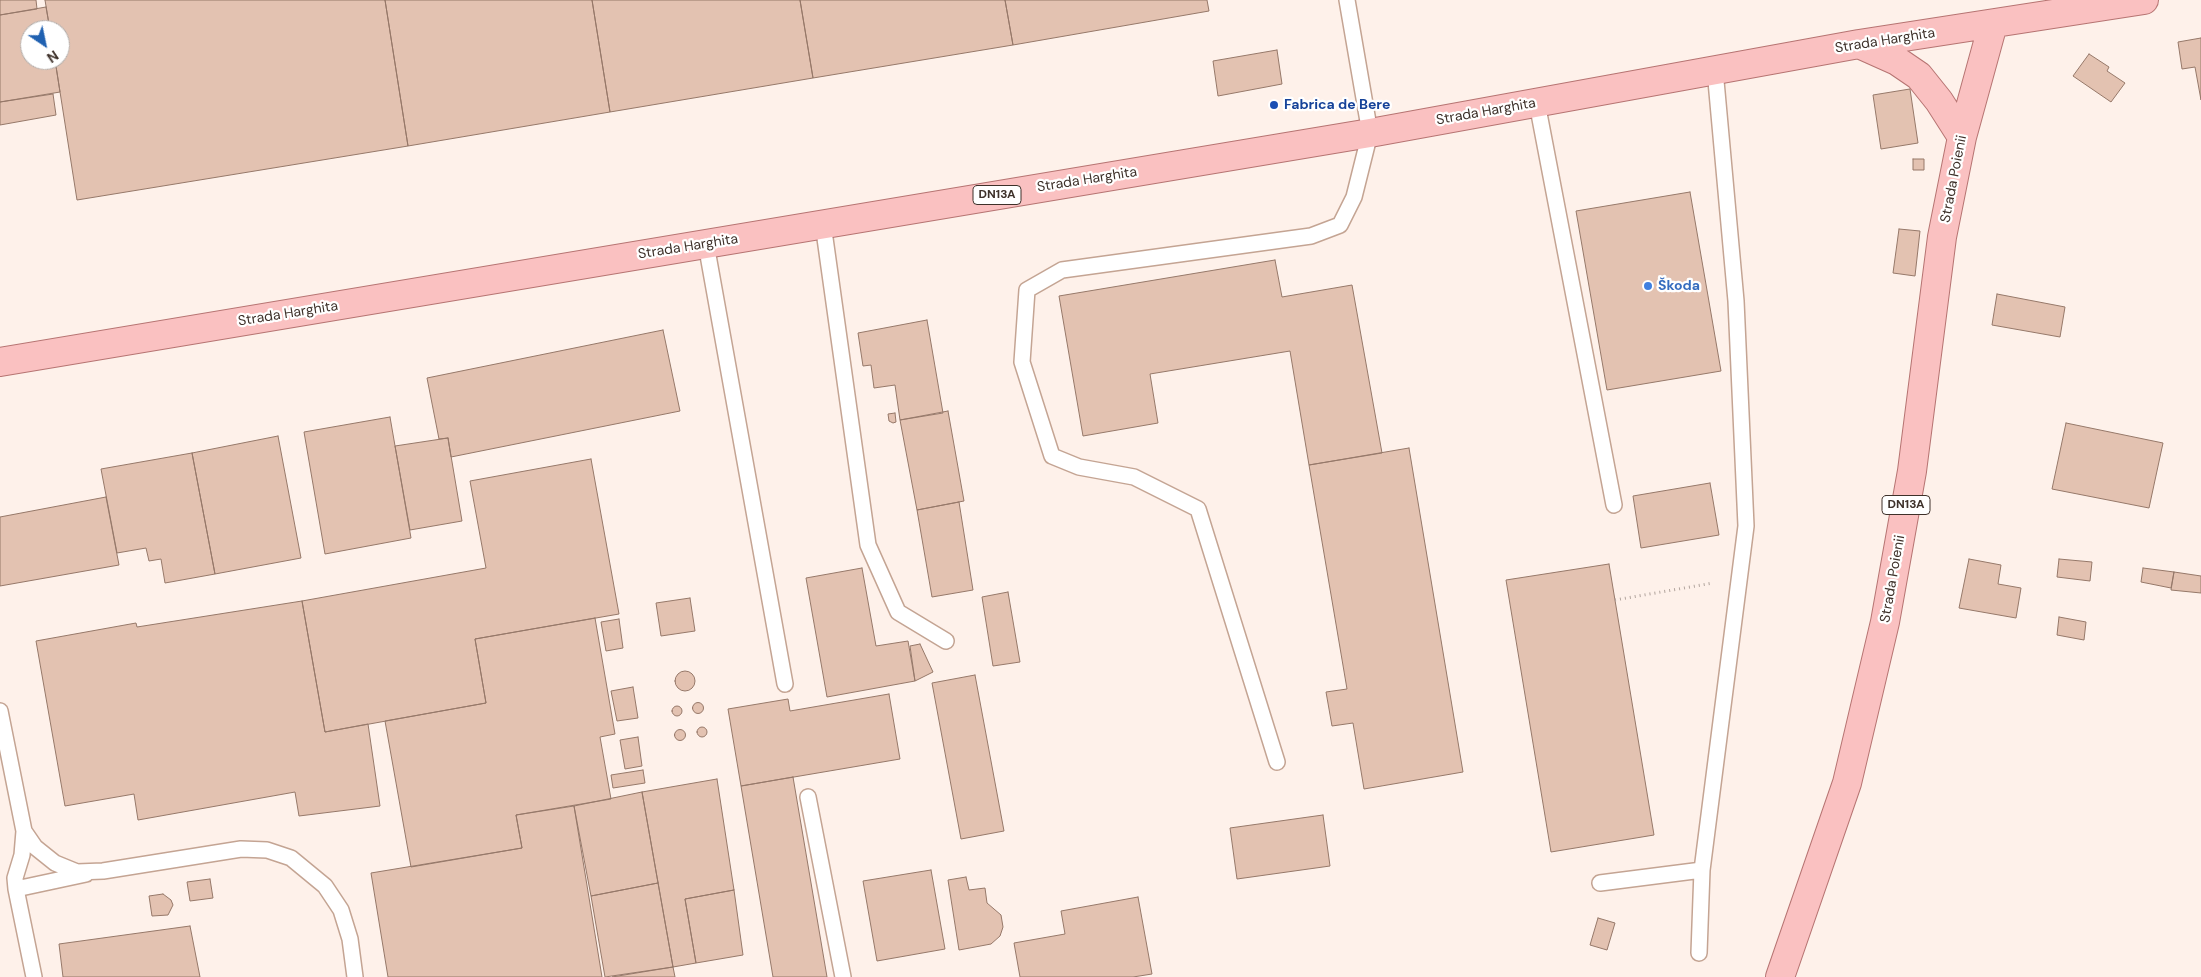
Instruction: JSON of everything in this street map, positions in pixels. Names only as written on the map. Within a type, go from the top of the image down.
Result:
[{"type":"main road","name":"Strada Harghita","points":[[0,362],[1370,133],[1858,44],[2144,0]]},
{"type":"main road","name":"Strada Poienii","points":[[1780,977],[1847,783],[1885,622],[1912,471],[1942,237],[1962,137],[1993,24]]},
{"type":"main road","points":[[1858,44],[1897,61],[1918,76],[1939,101],[1962,137]]},
{"type":"lane","points":[[1277,762],[1198,509],[1134,477],[1079,467],[1052,456],[1022,362],[1027,290],[1062,270],[1311,236],[1340,225],[1354,197],[1370,133],[1347,0]]},
{"type":"lane","points":[[1699,953],[1702,870],[1746,526],[1736,301],[1716,70]]},
{"type":"lane","points":[[1537,103],[1614,505]]},
{"type":"lane","points":[[823,224],[868,545],[898,612],[946,641]]},
{"type":"lane","points":[[706,244],[785,684]]},
{"type":"lane","points":[[0,712],[24,831],[22,855],[15,878],[34,977]]},
{"type":"lane","points":[[808,797],[843,977]]},
{"type":"lane","points":[[24,831],[35,847],[55,863],[77,872],[102,871]]},
{"type":"lane","points":[[16,889],[102,871],[241,849],[267,850],[291,858],[324,886],[341,910],[350,939],[355,977]]},
{"type":"lane","points":[[1600,884],[1702,870]]},
{"type":"path","points":[[1615,600],[1738,579]]},
{"type":"building","points":[[0,0],[36,0],[37,9],[0,15]]},
{"type":"building","points":[[45,0],[385,0],[408,146],[77,200],[57,70],[70,70],[70,20],[48,20]]},
{"type":"building","points":[[385,0],[592,0],[610,112],[408,146]]},
{"type":"building","points":[[592,0],[800,0],[813,78],[610,112]]},
{"type":"building","points":[[800,0],[1005,0],[1013,45],[813,78]]},
{"type":"building","points":[[1005,0],[1207,0],[1209,11],[1013,45]]},
{"type":"building","points":[[46,7],[48,20],[20,20],[20,70],[57,70],[60,92],[0,102],[0,15]]},
{"type":"building","points":[[2201,38],[2201,100],[2195,67],[2182,69],[2178,42]]},
{"type":"building","points":[[1277,50],[1282,84],[1218,96],[1213,61]]},
{"type":"building","points":[[2089,54],[2109,67],[2107,71],[2125,83],[2111,102],[2073,76]]},
{"type":"building","points":[[1910,89],[1918,143],[1881,149],[1873,95]]},
{"type":"building","points":[[53,94],[56,115],[0,125],[0,102]]},
{"type":"building","points":[[1913,159],[1924,159],[1924,170],[1913,170]]},
{"type":"building","name":"Škoda","points":[[1690,192],[1721,371],[1607,390],[1576,211]]},
{"type":"building","points":[[1899,229],[1920,231],[1915,276],[1893,273]]},
{"type":"building","points":[[1275,260],[1282,297],[1352,285],[1382,453],[1309,465],[1290,351],[1150,374],[1158,423],[1083,436],[1059,296]]},
{"type":"building","points":[[1997,294],[2065,307],[2060,337],[1992,325]]},
{"type":"building","points":[[927,320],[943,413],[900,420],[895,385],[874,388],[871,365],[863,366],[858,333]]},
{"type":"building","points":[[663,330],[680,411],[451,457],[448,438],[439,439],[427,378]]},
{"type":"building","points":[[948,411],[964,501],[917,510],[900,420]]},
{"type":"building","points":[[895,413],[896,422],[893,423],[889,421],[888,414]]},
{"type":"building","points":[[390,417],[411,538],[325,554],[304,432]]},
{"type":"building","points":[[2066,423],[2163,443],[2149,508],[2052,489]]},
{"type":"building","points":[[278,436],[301,558],[215,574],[192,453]]},
{"type":"building","points":[[448,438],[462,521],[410,530],[395,446]]},
{"type":"building","points":[[1409,448],[1463,772],[1364,789],[1353,723],[1332,726],[1326,692],[1347,689],[1309,465]]},
{"type":"building","points":[[192,453],[215,574],[165,583],[161,559],[149,561],[146,548],[117,553],[101,469]]},
{"type":"building","points":[[591,459],[619,614],[475,639],[486,703],[325,732],[302,601],[486,568],[470,481]]},
{"type":"building","points":[[1710,483],[1719,535],[1641,548],[1633,496]]},
{"type":"building","points":[[106,497],[119,565],[0,586],[0,517]]},
{"type":"building","points":[[959,502],[973,590],[932,597],[917,510]]},
{"type":"building","points":[[1969,559],[2001,565],[1998,584],[2021,588],[2016,618],[1959,608]]},
{"type":"building","points":[[2059,559],[2092,562],[2090,581],[2057,577]]},
{"type":"building","points":[[1609,564],[1654,835],[1551,852],[1506,580]]},
{"type":"building","points":[[862,568],[876,646],[908,641],[915,681],[827,697],[806,578]]},
{"type":"building","points":[[2143,568],[2174,572],[2171,588],[2141,582]]},
{"type":"building","points":[[2174,572],[2201,576],[2201,593],[2171,590]]},
{"type":"building","points":[[1008,592],[1020,662],[993,666],[982,597]]},
{"type":"building","points":[[690,598],[695,631],[661,636],[656,603]]},
{"type":"building","points":[[302,601],[325,732],[368,724],[380,806],[299,816],[295,792],[138,820],[134,794],[65,806],[36,641],[136,623],[137,627]]},
{"type":"building","points":[[2059,617],[2086,622],[2084,640],[2057,635]]},
{"type":"building","points":[[595,618],[615,734],[600,737],[611,799],[516,815],[522,848],[411,867],[385,721],[486,703],[475,639]]},
{"type":"building","points":[[619,619],[623,648],[606,651],[601,622]]},
{"type":"building","points":[[920,644],[933,672],[915,681],[910,646]]},
{"type":"building","points":[[681,671],[689,671],[695,677],[695,685],[689,691],[681,691],[675,685],[675,677]]},
{"type":"building","points":[[975,675],[1004,831],[961,839],[932,683]]},
{"type":"building","points":[[633,687],[638,718],[617,721],[611,691]]},
{"type":"building","points":[[889,694],[900,759],[741,786],[728,709],[788,699],[790,711]]},
{"type":"building","points":[[696,703],[700,703],[703,708],[702,712],[696,713],[693,710],[693,706]]},
{"type":"building","points":[[675,706],[679,706],[682,711],[681,715],[675,716],[672,713],[672,709]]},
{"type":"building","points":[[700,727],[704,727],[707,732],[706,736],[700,737],[697,734],[697,730]]},
{"type":"building","points":[[678,730],[682,730],[685,735],[684,739],[678,740],[675,737],[675,733]]},
{"type":"building","points":[[638,737],[642,766],[625,769],[620,740]]},
{"type":"building","points":[[643,770],[645,783],[613,788],[611,775]]},
{"type":"building","points":[[793,777],[827,977],[773,977],[741,786]]},
{"type":"building","points":[[717,779],[734,890],[685,899],[696,963],[673,967],[642,792]]},
{"type":"building","points":[[642,792],[658,883],[591,896],[574,806]]},
{"type":"building","points":[[574,806],[602,977],[388,977],[371,873],[522,848],[516,815]]},
{"type":"building","points":[[1323,815],[1330,866],[1237,879],[1230,828]]},
{"type":"building","points":[[931,870],[945,949],[877,961],[863,881]]},
{"type":"building","points":[[966,877],[969,890],[985,888],[987,903],[1001,915],[1003,927],[1000,936],[991,944],[959,950],[948,880]]},
{"type":"building","points":[[210,879],[213,898],[190,901],[187,882]]},
{"type":"building","points":[[658,883],[673,967],[605,977],[591,896]]},
{"type":"building","points":[[734,890],[743,955],[696,963],[685,899]]},
{"type":"building","points":[[163,894],[171,900],[173,905],[168,915],[152,916],[149,896]]},
{"type":"building","points":[[1138,897],[1152,974],[1133,977],[1020,977],[1014,943],[1065,934],[1061,911]]},
{"type":"building","points":[[1598,918],[1615,923],[1607,950],[1590,945]]},
{"type":"building","points":[[190,926],[200,977],[63,977],[59,944]]},
{"type":"building","points":[[673,967],[675,977],[612,977]]},
{"type":"place","name":"Fabrica de Bere","points":[[1274,105]]},
{"type":"place","name":"Škoda","points":[[1648,286]]}]
